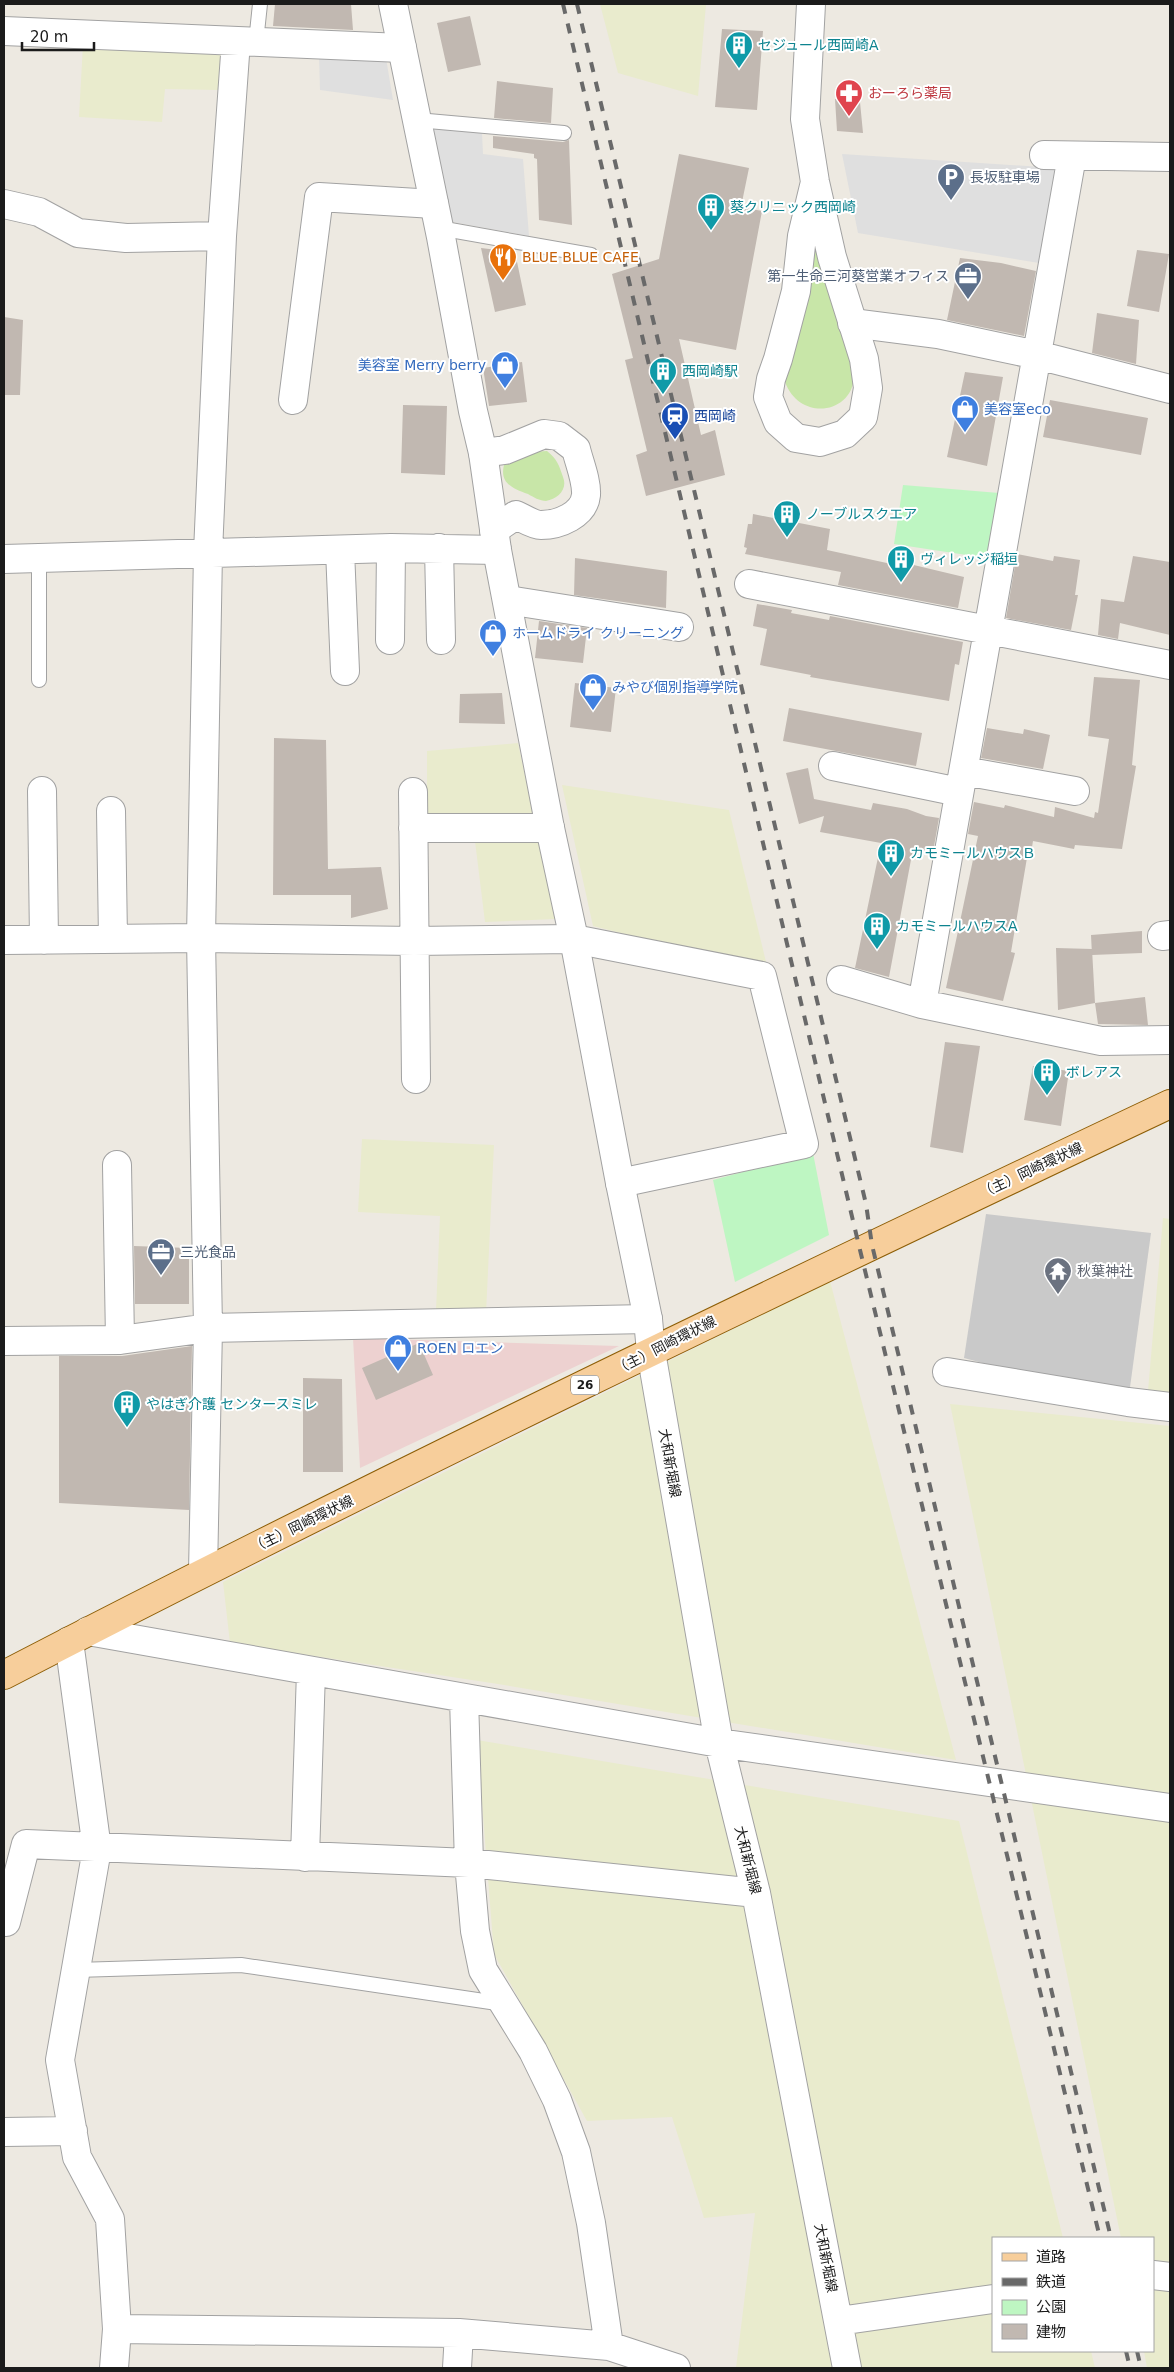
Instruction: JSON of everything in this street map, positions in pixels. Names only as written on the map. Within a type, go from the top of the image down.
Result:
[{"type":"main road","name":"（主）岡崎環状線","points":[[4,1675],[203,1572],[651,1352],[860,1250],[1170,1104]]},
{"type":"street","name":"大和新堀線","points":[[393,4],[473,411],[483,453],[496,540],[550,828],[574,939],[648,1319],[651,1352],[719,1743],[756,1893],[847,2368]]},
{"type":"street","points":[[811,4],[805,119],[814,182],[832,257],[864,359],[868,388],[863,418],[845,434],[820,442],[796,438],[778,422],[768,397],[771,379],[783,343],[796,291],[802,236],[814,182]]},
{"type":"street","points":[[4,31],[402,48]]},
{"type":"street","points":[[203,1572],[208,1328],[201,938],[208,552],[222,236],[246,42]]},
{"type":"street","points":[[1044,155],[1170,157]]},
{"type":"street","points":[[922,1004],[1072,156]]},
{"type":"street","points":[[293,400],[318,197],[436,216]]},
{"type":"street","points":[[4,204],[39,212],[78,233],[126,238],[222,236]]},
{"type":"street","points":[[852,324],[938,334],[1037,355],[1170,389]]},
{"type":"street","points":[[4,559],[208,552],[439,548],[496,540],[516,515],[540,525],[560,522],[570,517],[582,507],[586,494],[576,448],[560,436],[544,434],[505,450],[483,453]]},
{"type":"street","points":[[390,640],[391,548]]},
{"type":"street","points":[[439,548],[441,640]]},
{"type":"street","points":[[340,550],[345,671]]},
{"type":"street","points":[[749,584],[1170,665]]},
{"type":"street","points":[[508,600],[679,627]]},
{"type":"street","points":[[833,766],[962,781],[1074,791]]},
{"type":"street","points":[[42,791],[44,940]]},
{"type":"street","points":[[413,792],[416,1080]]},
{"type":"street","points":[[111,811],[113,939]]},
{"type":"street","points":[[413,828],[550,828]]},
{"type":"street","points":[[4,940],[201,938],[414,941],[574,939],[762,976],[804,1144],[620,1183]]},
{"type":"street","points":[[841,980],[922,1004],[1101,1041],[1170,1040]]},
{"type":"street","points":[[117,1164],[120,1340]]},
{"type":"street","points":[[4,1341],[120,1340],[208,1328],[648,1319]]},
{"type":"street","points":[[947,1372],[1128,1402],[1170,1407]]},
{"type":"street","points":[[114,2368],[117,2329],[110,2219],[77,2157],[60,2060],[97,1849],[79,1636],[311,1671],[719,1743],[1170,1808]]},
{"type":"street","points":[[305,1857],[311,1671]]},
{"type":"street","points":[[464,1698],[469,1863],[475,1931],[483,1970],[533,2051],[558,2100],[576,2152],[591,2223],[609,2346]]},
{"type":"street","points":[[6,1922],[26,1844],[97,1849],[469,1863],[756,1893]]},
{"type":"street","points":[[4,2132],[73,2131]]},
{"type":"street","points":[[1154,2275],[1170,2277]]},
{"type":"street","points":[[839,2321],[992,2299]]},
{"type":"street","points":[[117,2329],[459,2333],[609,2346],[676,2368]]},
{"type":"street","points":[[458,2368],[459,2333]]},
{"type":"lane","points":[[246,42],[260,4]]},
{"type":"lane","points":[[417,120],[564,133]]},
{"type":"lane","points":[[436,216],[591,255]]},
{"type":"lane","points":[[39,559],[39,680]]},
{"type":"lane","points":[[76,1970],[241,1965],[504,2004]]},
{"type":"shaded area","points":[[319,54],[386,58],[393,100],[320,90]]},
{"type":"shaded area","points":[[428,127],[482,133],[483,154],[523,159],[529,236],[447,221]]},
{"type":"shaded area","name":"長坂駐車場","points":[[842,154],[1057,168],[1039,263],[858,233]]},
{"type":"shaded area","name":"秋葉神社","points":[[986,1214],[1151,1233],[1128,1402],[964,1358]]},
{"type":"shaded area","points":[[353,1338],[619,1346],[360,1468]]},
{"type":"green space","points":[[600,4],[706,4],[698,96],[618,73]]},
{"type":"green space","points":[[83,44],[221,51],[219,90],[165,89],[162,122],[79,117]]},
{"type":"green space","points":[[815,211],[836,317],[854,368],[851,389],[844,399],[835,405],[824,408],[813,408],[802,403],[792,395],[785,382],[812,278]]},
{"type":"green space","points":[[547,451],[557,462],[564,481],[563,489],[558,496],[546,501],[534,498],[511,487],[503,475],[505,462],[532,452]]},
{"type":"green space","points":[[903,485],[999,493],[993,559],[894,544]]},
{"type":"green space","points":[[518,743],[555,919],[485,922],[472,817],[427,817],[427,751]]},
{"type":"green space","points":[[562,785],[729,810],[768,970],[593,926]]},
{"type":"green space","points":[[362,1139],[494,1145],[486,1313],[436,1311],[440,1216],[358,1212]]},
{"type":"green space","points":[[813,1153],[829,1235],[735,1282],[713,1180]]},
{"type":"green space","points":[[1163,1218],[1170,1219],[1170,1394],[1148,1391]]},
{"type":"green space","points":[[830,1281],[956,1760],[498,1684],[230,1643],[223,1582]]},
{"type":"green space","points":[[950,1404],[1170,1426],[1170,2368],[1147,2368],[1144,2352],[1154,2352],[1154,2237],[1121,2237]]},
{"type":"green space","points":[[477,1740],[959,1821],[1063,2237],[992,2237],[992,2352],[1091,2352],[1095,2368],[736,2368],[755,2213],[704,2218],[672,2117],[587,2121],[494,1954]]},
{"type":"building","points":[[275,4],[351,4],[353,30],[273,26]]},
{"type":"building","points":[[470,16],[481,65],[448,72],[437,23]]},
{"type":"building","name":"セジュール西岡崎A","points":[[722,29],[763,31],[757,110],[715,107]]},
{"type":"building","points":[[497,81],[553,88],[551,123],[494,118]]},
{"type":"building","name":"おーろら薬局","points":[[835,99],[860,102],[863,133],[837,131]]},
{"type":"building","points":[[493,136],[563,142],[569,140],[572,225],[539,220],[537,159],[534,158],[534,154],[493,148]]},
{"type":"building","points":[[679,154],[749,168],[741,207],[762,211],[736,350],[679,339],[701,435],[715,430],[725,475],[646,496],[636,455],[647,451],[625,360],[633,358],[612,274],[659,259]]},
{"type":"building","points":[[481,248],[515,252],[526,305],[495,312]]},
{"type":"building","points":[[1137,250],[1169,254],[1159,312],[1127,306]]},
{"type":"building","points":[[960,258],[1001,263],[1036,271],[1024,336],[947,320]]},
{"type":"building","points":[[1097,313],[1139,320],[1136,364],[1092,353]]},
{"type":"building","points":[[4,317],[23,320],[20,395],[4,395]]},
{"type":"building","points":[[522,362],[527,402],[489,406],[483,368]]},
{"type":"building","points":[[965,372],[1003,377],[987,466],[947,457]]},
{"type":"building","points":[[1050,400],[1148,418],[1141,455],[1043,437]]},
{"type":"building","points":[[403,405],[447,406],[445,475],[401,473]]},
{"type":"building","points":[[753,514],[830,529],[827,550],[896,565],[897,561],[964,577],[958,608],[838,585],[841,572],[745,554],[747,548],[744,547],[748,524],[752,524]]},
{"type":"building","points":[[1017,554],[1053,561],[1054,556],[1080,560],[1075,595],[1078,595],[1071,630],[1006,618]]},
{"type":"building","points":[[1133,556],[1170,562],[1170,635],[1120,623],[1118,639],[1098,635],[1101,599],[1124,602]]},
{"type":"building","points":[[575,558],[667,571],[666,608],[574,595]]},
{"type":"building","points":[[757,604],[792,610],[791,613],[829,620],[830,616],[963,642],[959,665],[955,664],[949,701],[810,677],[811,675],[760,665],[767,629],[753,626]]},
{"type":"building","points":[[539,621],[587,628],[583,663],[535,658]]},
{"type":"building","points":[[1094,677],[1140,680],[1132,765],[1136,766],[1122,849],[1075,845],[1074,849],[1033,841],[1032,847],[1029,846],[1011,952],[1015,953],[1003,1001],[946,988],[978,836],[968,834],[974,802],[1004,808],[1005,805],[1054,817],[1055,807],[1094,818],[1095,812],[1098,813],[1109,739],[1088,736]]},
{"type":"building","points":[[575,683],[616,688],[611,732],[570,727]]},
{"type":"building","points":[[502,693],[505,724],[459,723],[460,694]]},
{"type":"building","points":[[789,708],[922,733],[916,766],[783,741]]},
{"type":"building","points":[[987,728],[1023,734],[1024,729],[1050,735],[1043,769],[981,758]]},
{"type":"building","points":[[274,738],[326,740],[328,869],[381,867],[388,909],[351,918],[351,895],[273,895]]},
{"type":"building","points":[[808,768],[814,799],[871,810],[873,803],[907,809],[926,816],[939,818],[933,852],[913,849],[889,977],[855,968],[881,843],[820,832],[824,816],[799,824],[786,773]]},
{"type":"building","points":[[1142,931],[1142,953],[1092,955],[1091,935]]},
{"type":"building","points":[[1056,948],[1092,949],[1095,1003],[1058,1010]]},
{"type":"building","points":[[1145,997],[1148,1025],[1098,1024],[1095,1003]]},
{"type":"building","points":[[945,1042],[980,1046],[963,1153],[930,1147]]},
{"type":"building","name":"ボレアス","points":[[1033,1066],[1069,1071],[1061,1126],[1024,1120]]},
{"type":"building","name":"三光食品","points":[[134,1246],[189,1248],[189,1304],[135,1304]]},
{"type":"building","name":"ROEN ロエン","points":[[419,1343],[433,1375],[376,1400],[362,1368]]},
{"type":"building","name":"やはぎ介護 センタースミレ","points":[[192,1346],[189,1510],[59,1503],[59,1356],[122,1356]]},
{"type":"building","points":[[303,1378],[342,1379],[343,1472],[303,1472]]},
{"type":"railway","points":[[563,4],[860,1250],[1100,2237]]},
{"type":"railway","points":[[577,4],[866,1204],[872,1245],[1111,2237]]},
{"type":"railway","points":[[1126,2352],[1130,2368]]},
{"type":"railway","points":[[1137,2352],[1141,2368]]},
{"type":"place","name":"セジュール西岡崎A","points":[[739,69]]},
{"type":"place","name":"おーろら薬局","points":[[849,117]]},
{"type":"place","name":"長坂駐車場","points":[[951,201]]},
{"type":"place","name":"葵クリニック西岡崎","points":[[711,231]]},
{"type":"place","name":"BLUE BLUE CAFE","points":[[503,281]]},
{"type":"place","name":"第一生命三河葵営業オフィス","points":[[968,300]]},
{"type":"place","name":"美容室 Merry berry","points":[[505,389]]},
{"type":"place","name":"西岡崎駅","points":[[663,395]]},
{"type":"place","name":"美容室eco","points":[[965,433]]},
{"type":"place","name":"西岡崎","points":[[675,440]]},
{"type":"place","name":"ノーブルスクエア","points":[[787,538]]},
{"type":"place","name":"ヴィレッジ稲垣","points":[[901,583]]},
{"type":"place","name":"ホームドライ クリーニング","points":[[493,657]]},
{"type":"place","name":"みやび個別指導学院","points":[[593,711]]},
{"type":"place","name":"カモミールハウスＢ","points":[[891,877]]},
{"type":"place","name":"カモミールハウスA","points":[[877,950]]},
{"type":"place","name":"ボレアス","points":[[1047,1096]]},
{"type":"place","name":"三光食品","points":[[161,1276]]},
{"type":"place","name":"秋葉神社","points":[[1058,1295]]},
{"type":"place","name":"ROEN ロエン","points":[[398,1372]]},
{"type":"place","name":"やはぎ介護 センタースミレ","points":[[127,1428]]}]
